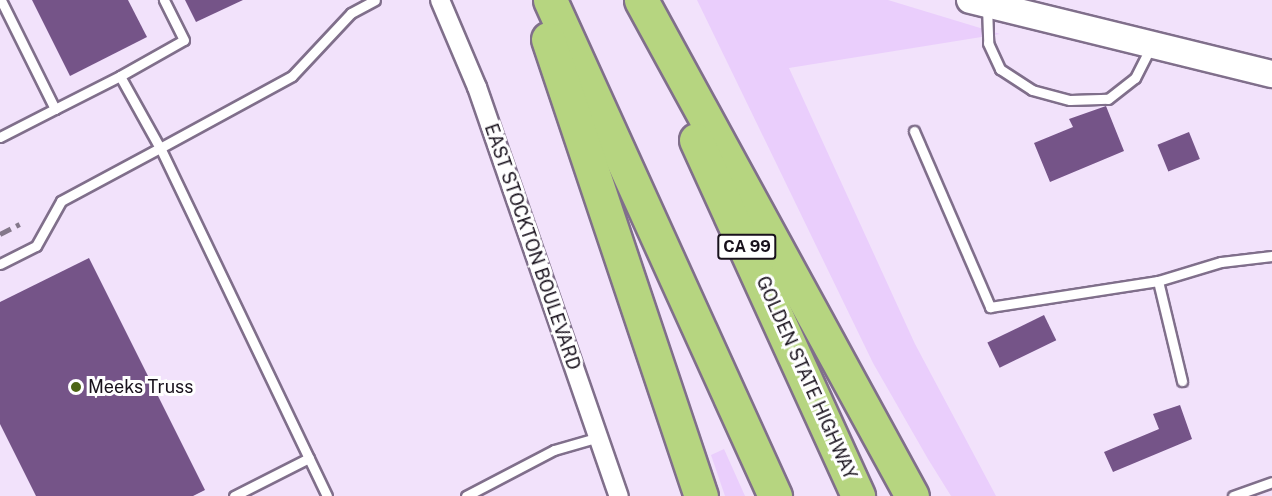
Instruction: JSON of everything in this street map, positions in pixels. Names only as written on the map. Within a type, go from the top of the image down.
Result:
[{"type":"highway","points":[[535,0],[701,496]]},
{"type":"highway","points":[[550,0],[775,496]]},
{"type":"highway","name":"GOLDEN STATE HIGHWAY","points":[[630,0],[858,496]]},
{"type":"highway","points":[[641,0],[912,496]]},
{"type":"street","name":"EAST STOCKTON BOULEVARD","points":[[440,0],[477,87],[619,496]]},
{"type":"street","points":[[978,2],[1272,74]]},
{"type":"lane","points":[[1,0],[55,109]]},
{"type":"lane","points":[[0,137],[120,76],[184,40],[164,0]]},
{"type":"lane","points":[[0,264],[36,246],[61,201],[292,76],[351,13],[375,0]]},
{"type":"lane","points":[[978,2],[988,43],[1000,69],[1032,90],[1070,100],[1108,99],[1135,78],[1152,45]]},
{"type":"lane","points":[[120,76],[160,148],[327,496]]},
{"type":"lane","points":[[914,131],[990,307],[1158,281],[1221,262],[1272,256]]},
{"type":"lane","points":[[1158,281],[1182,381]]},
{"type":"lane","points":[[466,496],[554,450],[598,437]]},
{"type":"lane","points":[[234,496],[309,458]]},
{"type":"lane","points":[[1233,496],[1272,482]]},
{"type":"shaded area","points":[[697,0],[888,0],[1000,34],[789,68],[915,344],[996,496],[951,496],[928,459],[873,363]]},
{"type":"shaded area","points":[[724,449],[745,496],[725,496],[711,455]]},
{"type":"building","points":[[32,0],[128,0],[147,37],[70,76]]},
{"type":"building","points":[[185,0],[243,0],[196,22]]},
{"type":"building","points":[[1106,106],[1124,151],[1050,182],[1034,143],[1073,127],[1069,119]]},
{"type":"building","points":[[1189,132],[1200,159],[1168,172],[1157,145]]},
{"type":"building","name":"Meeks Truss","points":[[89,258],[205,490],[193,496],[36,496],[0,424],[0,302]]},
{"type":"building","points":[[1044,315],[1056,340],[1000,368],[987,343]]},
{"type":"building","points":[[1180,405],[1192,439],[1113,472],[1104,452],[1159,429],[1153,414]]},
{"type":"railway","points":[[0,234],[20,224]]},
{"type":"place","name":"Meeks Truss","points":[[76,387]]}]
